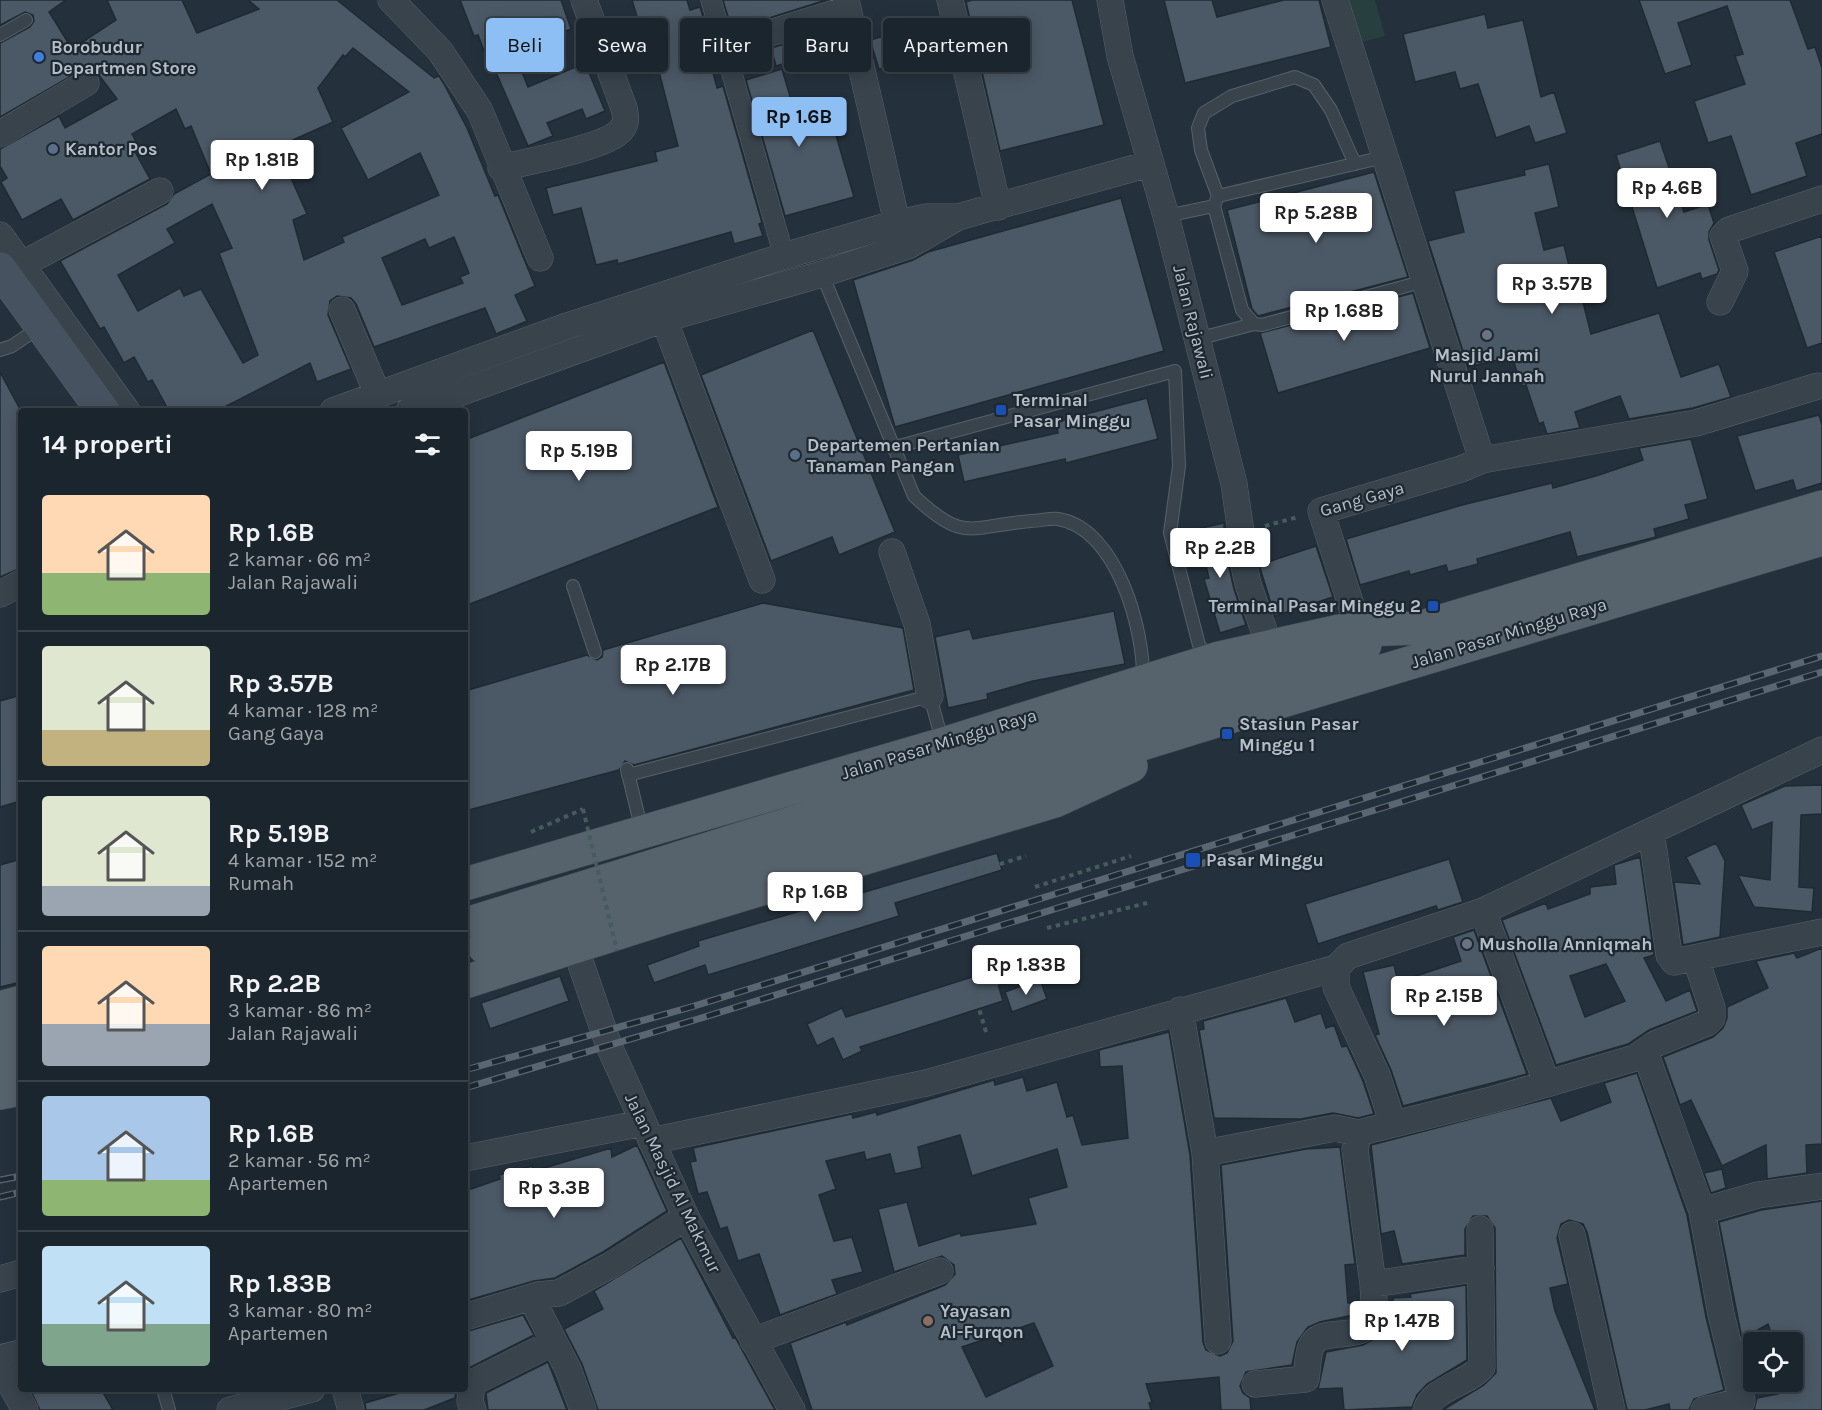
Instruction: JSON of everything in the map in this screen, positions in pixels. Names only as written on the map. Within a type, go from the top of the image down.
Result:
[{"type":"main road","points":[[11,267],[23,338],[100,408]]},
{"type":"main road","points":[[0,302],[23,338],[78,408]]},
{"type":"main road","name":"Jalan Pasar Minggu Raya","points":[[468,977],[487,947],[1418,628],[1822,507]]},
{"type":"main road","name":"Jalan Pasar Minggu Raya","points":[[487,947],[1197,727],[1822,539]]},
{"type":"main road","name":"Jalan Pasar Minggu Raya","points":[[468,884],[943,744],[1209,652],[1269,645],[1339,631],[1418,628]]},
{"type":"main road","name":"Jalan Pasar Minggu Raya","points":[[487,947],[575,947],[1055,801],[1134,764],[1197,727]]},
{"type":"main road","points":[[468,969],[487,947]]},
{"type":"main road","points":[[0,1008],[18,1003]]},
{"type":"main road","points":[[0,1037],[18,1033]]},
{"type":"main road","points":[[0,1067],[18,1063]]},
{"type":"main road","points":[[0,1093],[18,1090]]},
{"type":"street","points":[[391,0],[440,51],[480,111],[501,168],[540,258]]},
{"type":"street","points":[[501,168],[606,141],[623,128],[626,120],[624,108],[584,0]]},
{"type":"street","points":[[711,0],[784,256],[789,283]]},
{"type":"street","points":[[950,0],[998,207]]},
{"type":"street","name":"Jalan Rajawali","points":[[1110,0],[1119,56],[1149,164],[1167,216],[1234,484],[1240,540],[1248,584],[1269,645]]},
{"type":"street","points":[[1335,0],[1482,460]]},
{"type":"street","points":[[772,32],[847,4],[897,223]]},
{"type":"street","points":[[0,134],[86,83]]},
{"type":"street","points":[[417,408],[664,319],[822,274],[908,246],[958,218],[1149,164]]},
{"type":"street","points":[[11,267],[160,191]]},
{"type":"street","points":[[1720,302],[1735,271],[1723,236],[1729,230],[1822,199]]},
{"type":"street","points":[[341,408],[567,326],[784,256],[897,223],[927,217],[958,218]]},
{"type":"street","points":[[0,235],[11,267],[125,408]]},
{"type":"street","points":[[342,310],[378,395]]},
{"type":"street","points":[[664,319],[762,580]]},
{"type":"street","name":"Gang Gaya","points":[[1325,524],[1482,460],[1696,423],[1820,392]]},
{"type":"street","points":[[1325,524],[1359,630]]},
{"type":"street","points":[[893,558],[917,624],[930,696]]},
{"type":"street","points":[[0,594],[18,585]]},
{"type":"street","points":[[468,1158],[647,1132],[926,1083],[1336,968],[1348,956],[1483,911],[1822,750]]},
{"type":"street","points":[[1651,831],[1669,955],[1674,962],[1679,963],[1822,932]]},
{"type":"street","points":[[1483,911],[1547,1084]]},
{"type":"street","name":"Jalan Masjid Al Makmur","points":[[575,947],[609,1046],[686,1217],[792,1410]]},
{"type":"street","points":[[1205,1153],[1335,1128],[1358,1133],[1547,1084],[1635,1058],[1655,1044],[1707,1023],[1712,1018],[1712,1008],[1696,959]]},
{"type":"street","points":[[1336,968],[1336,987],[1377,1075],[1394,1124]]},
{"type":"street","points":[[1180,1010],[1205,1153],[1218,1341]]},
{"type":"street","points":[[1645,1052],[1702,1211],[1721,1314],[1742,1401],[1704,1410]]},
{"type":"street","points":[[1255,1384],[1306,1379],[1311,1347],[1316,1340],[1328,1335],[1354,1333],[1375,1318],[1373,1284],[1355,1150],[1358,1133]]},
{"type":"street","points":[[1702,1211],[1758,1195],[1822,1186]]},
{"type":"street","points":[[468,1316],[531,1297],[560,1293],[584,1281],[686,1217]]},
{"type":"street","points":[[1426,1410],[1437,1395],[1476,1375],[1482,1367],[1480,1229]]},
{"type":"street","points":[[1572,1235],[1612,1410]]},
{"type":"street","points":[[1373,1284],[1480,1268]]},
{"type":"street","points":[[753,1341],[940,1271]]},
{"type":"street","points":[[0,1279],[18,1274]]},
{"type":"street","points":[[531,1297],[554,1341],[583,1410]]},
{"type":"street","points":[[473,1410],[470,1401],[471,1383],[554,1341]]},
{"type":"street","points":[[0,1358],[18,1354]]},
{"type":"street","points":[[0,1365],[25,1410]]},
{"type":"street","points":[[230,1410],[300,1392]]},
{"type":"lane","points":[[0,35],[26,20]]},
{"type":"lane","points":[[1254,324],[1242,310],[1216,201],[1201,150],[1198,128],[1204,113],[1232,96],[1295,77],[1314,85],[1331,110],[1355,164]]},
{"type":"lane","points":[[1167,216],[1384,157]]},
{"type":"lane","points":[[822,274],[914,496],[943,522],[957,528],[974,530],[998,524],[1059,519],[1079,528],[1107,551],[1121,574],[1139,644],[1142,674]]},
{"type":"lane","points":[[1197,339],[1254,324],[1262,325],[1425,281]]},
{"type":"lane","points":[[892,447],[1175,370],[1179,466],[1170,534],[1209,652]]},
{"type":"lane","points":[[575,592],[593,647]]},
{"type":"lane","points":[[643,832],[627,771],[930,696],[943,744]]},
{"type":"lane","points":[[164,1392],[169,1410]]},
{"type":"path","name":"Gang Gaya","points":[[1240,540],[1325,524]]},
{"type":"path","points":[[523,836],[583,809],[617,951]]},
{"type":"path","points":[[974,872],[1026,856]]},
{"type":"path","points":[[1035,887],[1131,856]]},
{"type":"path","points":[[1047,928],[1147,903]]},
{"type":"path","points":[[986,1032],[974,992],[1057,962]]},
{"type":"green space","points":[[1346,0],[1375,0],[1385,36],[1358,43]]},
{"type":"building","points":[[0,0],[66,0],[49,12],[72,49],[116,20],[107,0],[182,0],[197,33],[259,9],[248,0],[337,0],[434,78],[439,76],[444,84],[467,128],[495,196],[498,195],[535,286],[515,295],[527,321],[496,334],[485,308],[374,347],[356,304],[351,298],[337,296],[330,301],[328,315],[351,369],[317,382],[310,363],[223,408],[167,408],[152,380],[148,382],[134,357],[124,363],[104,327],[100,329],[60,261],[167,204],[174,194],[211,174],[191,126],[185,129],[176,109],[132,134],[138,145],[133,148],[150,179],[73,220],[61,199],[22,220],[1,182],[7,178],[0,166],[0,149],[59,116],[65,128],[117,99],[93,67],[85,68],[0,117],[0,43],[30,27],[34,21],[33,15],[25,12],[0,25]],"holes":[[[353,48],[409,92],[341,128],[368,180],[420,153],[439,195],[342,237],[344,242],[304,260],[293,220],[307,214],[284,162],[299,155],[293,140],[333,122],[318,88],[343,55],[345,57]],[[212,204],[232,248],[219,253],[258,355],[243,363],[201,289],[184,296],[180,288],[138,311],[118,275],[175,243],[167,229]],[[454,237],[469,273],[460,277],[463,283],[402,305],[382,258],[425,239],[429,248]]]},
{"type":"building","points":[[460,0],[561,0],[571,29],[564,32],[564,18],[486,18],[486,57],[478,35],[474,36]]},
{"type":"building","points":[[632,0],[687,0],[690,10],[700,7],[703,18],[680,18],[680,72],[713,72],[717,88],[723,86],[762,223],[759,224],[763,236],[734,244],[731,232],[618,264],[617,260],[596,265],[581,208],[553,215],[546,188],[657,161],[655,152],[678,146],[659,72],[668,72],[668,18],[637,18]]},
{"type":"building","points":[[723,0],[826,0],[769,18],[728,18]]},
{"type":"building","points":[[972,0],[1072,0],[1104,125],[1000,151],[982,72],[1030,72],[1030,18],[970,18],[966,2]]},
{"type":"building","points":[[1164,0],[1212,0],[1217,17],[1284,0],[1319,0],[1331,47],[1185,83]]},
{"type":"building","points":[[1639,0],[1790,0],[1808,49],[1815,47],[1822,68],[1822,134],[1796,143],[1807,176],[1751,195],[1731,136],[1708,143],[1694,101],[1745,84],[1735,56],[1743,54],[1727,6],[1678,23],[1692,65],[1665,74]]},
{"type":"building","points":[[1485,14],[1488,28],[1523,20],[1541,97],[1554,92],[1567,133],[1535,143],[1529,126],[1496,138],[1478,84],[1460,89],[1455,72],[1415,82],[1403,34]]},
{"type":"building","points":[[883,36],[883,68],[879,69],[871,40]]},
{"type":"building","points":[[784,44],[784,64],[776,66],[772,48]]},
{"type":"building","points":[[576,67],[576,72],[589,72],[605,111],[586,119],[582,109],[547,123],[553,136],[528,146],[496,72],[522,72],[528,87]]},
{"type":"building","points":[[782,69],[797,120],[829,111],[854,197],[785,216],[746,80]]},
{"type":"building","points":[[1660,141],[1684,212],[1708,204],[1714,223],[1709,232],[1709,240],[1719,270],[1717,274],[1702,279],[1700,273],[1657,288],[1616,155]]},
{"type":"building","points":[[1549,164],[1559,207],[1535,213],[1544,250],[1564,245],[1576,295],[1581,294],[1591,334],[1659,313],[1681,377],[1719,364],[1731,397],[1693,408],[1629,419],[1620,396],[1575,412],[1580,428],[1547,434],[1543,422],[1539,424],[1526,385],[1522,386],[1512,357],[1468,367],[1428,241],[1464,232],[1454,191],[1525,175],[1524,170]]},
{"type":"building","points":[[1374,172],[1408,277],[1258,316],[1252,309],[1227,210]]},
{"type":"building","points":[[1121,198],[1164,351],[895,427],[853,280],[913,260],[928,252]]},
{"type":"building","points":[[1822,236],[1822,343],[1807,348],[1774,252]]},
{"type":"building","points":[[1413,293],[1430,348],[1278,393],[1260,333]]},
{"type":"building","name":"Departemen Pertanian Tanaman Pangan","points":[[813,330],[895,532],[839,555],[832,537],[771,561],[701,375]]},
{"type":"building","points":[[664,362],[718,507],[468,605],[468,439]]},
{"type":"building","points":[[0,372],[19,408],[18,569],[0,577]]},
{"type":"building","points":[[1147,398],[1158,439],[1066,463],[1065,459],[964,482],[958,455],[1058,433],[1056,422]]},
{"type":"building","points":[[1819,415],[1822,425],[1822,483],[1796,491],[1793,480],[1755,491],[1737,436]]},
{"type":"building","points":[[1691,439],[1708,499],[1685,505],[1689,519],[1654,529],[1656,537],[1577,557],[1570,532],[1477,559],[1478,564],[1448,572],[1446,565],[1410,575],[1409,571],[1360,585],[1346,539],[1462,505],[1552,483],[1553,488],[1599,475],[1643,460],[1639,448]]},
{"type":"building","points":[[1224,523],[1225,550],[1234,589],[1246,625],[1220,633],[1204,579],[1209,578],[1197,529]]},
{"type":"building","points":[[1316,546],[1333,597],[1275,616],[1259,565]]},
{"type":"building","points":[[763,603],[903,628],[914,690],[634,765],[625,761],[619,770],[468,810],[468,690],[587,655],[597,660],[602,657],[603,650]]},
{"type":"building","points":[[1114,611],[1125,664],[1033,681],[987,694],[988,699],[948,708],[935,637],[970,629],[973,639]]},
{"type":"building","points":[[18,696],[18,802],[0,807],[0,701]]},
{"type":"building","points":[[1822,785],[1822,814],[1801,815],[1799,887],[1814,888],[1812,912],[1754,907],[1738,875],[1770,880],[1772,822],[1752,830],[1741,805],[1785,786]]},
{"type":"building","points":[[1716,843],[1725,861],[1720,937],[1683,945],[1674,882],[1700,884],[1686,857]]},
{"type":"building","points":[[997,853],[1002,870],[895,903],[899,916],[708,975],[705,965],[654,983],[647,965],[699,946],[698,941]]},
{"type":"building","points":[[1640,857],[1654,955],[1644,958],[1666,1001],[1690,990],[1697,1011],[1649,1030],[1628,1044],[1556,1065],[1502,920],[1546,903],[1548,909],[1590,894],[1590,887],[1616,884],[1614,865]],"holes":[[[1606,964],[1625,1001],[1585,1017],[1570,976]]]},
{"type":"building","points":[[1449,859],[1463,902],[1438,910],[1436,906],[1318,944],[1305,904]]},
{"type":"building","points":[[18,860],[18,983],[0,987],[0,865]]},
{"type":"building","points":[[1474,930],[1527,1074],[1403,1106],[1391,1070],[1375,1035],[1379,1034],[1363,972],[1394,965],[1398,982],[1461,961],[1453,937]]},
{"type":"building","points":[[1822,948],[1822,1144],[1806,1145],[1807,1173],[1767,1179],[1766,1145],[1722,1166],[1691,1100],[1680,1105],[1663,1057],[1713,1037],[1723,1028],[1727,1018],[1727,1007],[1768,988],[1756,961],[1794,953],[1797,958]]},
{"type":"building","points":[[994,970],[1003,1001],[860,1047],[862,1051],[843,1060],[833,1038],[817,1046],[807,1024],[842,1008],[846,1017]]},
{"type":"building","points":[[560,976],[569,1001],[490,1029],[481,1003]]},
{"type":"building","points":[[1040,979],[1047,999],[1012,1012],[1005,992]]},
{"type":"building","points":[[1286,998],[1295,1022],[1321,1013],[1326,1028],[1334,1025],[1342,1047],[1347,1046],[1363,1081],[1374,1114],[1358,1118],[1333,1113],[1301,1119],[1214,1118],[1199,1030],[1204,1029],[1203,1021]]},
{"type":"building","points":[[1169,1032],[1190,1155],[1203,1342],[1206,1350],[1220,1356],[1227,1353],[1233,1341],[1221,1165],[1306,1149],[1340,1147],[1355,1264],[1345,1265],[1348,1303],[1359,1302],[1358,1314],[1320,1322],[1308,1327],[1297,1342],[1292,1365],[1246,1372],[1240,1386],[1243,1393],[1250,1398],[1251,1410],[1221,1410],[1219,1377],[1146,1384],[1152,1402],[1149,1403],[1151,1410],[812,1410],[790,1343],[846,1322],[847,1325],[945,1285],[955,1274],[954,1265],[942,1256],[894,1272],[878,1209],[907,1202],[919,1246],[960,1233],[961,1236],[1036,1224],[1028,1198],[1067,1187],[1057,1149],[972,1176],[960,1135],[918,1147],[922,1168],[895,1174],[890,1154],[866,1160],[864,1152],[826,1161],[836,1189],[819,1195],[834,1241],[852,1237],[863,1272],[832,1280],[837,1294],[780,1315],[759,1254],[738,1261],[727,1227],[720,1229],[707,1192],[698,1194],[690,1162],[696,1161],[693,1148],[852,1114],[853,1118],[876,1112],[877,1115],[994,1080],[995,1085],[1023,1077],[1027,1091],[1057,1082],[1067,1117],[1073,1115],[1082,1145],[1128,1138],[1122,1066],[1100,1067],[1099,1050]],"holes":[[[1034,1323],[1053,1366],[986,1397],[962,1347]]]},
{"type":"building","points":[[1637,1073],[1687,1215],[1706,1317],[1724,1390],[1694,1399],[1689,1410],[1670,1410],[1669,1404],[1645,1410],[1627,1410],[1587,1232],[1583,1224],[1569,1220],[1561,1224],[1557,1238],[1568,1284],[1550,1288],[1555,1311],[1595,1410],[1443,1410],[1484,1385],[1496,1373],[1495,1228],[1487,1216],[1473,1216],[1465,1229],[1465,1255],[1402,1264],[1394,1231],[1381,1234],[1371,1145],[1551,1098],[1561,1121],[1611,1102],[1604,1083]]},
{"type":"building","points":[[637,1145],[667,1211],[603,1252],[555,1278],[534,1281],[468,1300],[468,1190],[500,1179],[499,1175],[532,1166],[534,1171],[611,1148],[612,1157]]},
{"type":"building","points":[[1722,1169],[1726,1188],[1711,1193],[1704,1173]]},
{"type":"building","points":[[1822,1201],[1822,1410],[1754,1410],[1757,1398],[1787,1392],[1803,1392],[1803,1332],[1771,1332],[1768,1324],[1754,1332],[1743,1332],[1742,1339],[1719,1222],[1761,1210]]},
{"type":"building","points":[[681,1238],[733,1338],[735,1337],[775,1410],[598,1410],[582,1364],[564,1329],[603,1309],[594,1291]]},
{"type":"building","points":[[1466,1285],[1467,1360],[1427,1384],[1417,1395],[1412,1407],[1344,1410],[1342,1388],[1318,1389],[1326,1352],[1363,1345],[1379,1336],[1387,1327],[1390,1317],[1389,1301],[1393,1301],[1393,1298],[1411,1297],[1410,1294]]},
{"type":"building","points":[[523,1315],[534,1335],[468,1368],[468,1331]]},
{"type":"building","points":[[548,1362],[567,1410],[488,1410],[486,1393]]},
{"type":"building","points":[[31,1392],[103,1392],[113,1410],[40,1410]]},
{"type":"building","points":[[403,1392],[456,1392],[455,1398],[424,1410],[366,1410],[365,1403]]},
{"type":"railway","points":[[468,1069],[691,1007],[1822,656]]},
{"type":"railway","points":[[468,1087],[698,1019],[1822,672]]},
{"type":"railway","points":[[0,1180],[18,1177]]},
{"type":"railway","points":[[0,1197],[18,1193]]},
{"type":"place","name":"Borobudur Departmen Store","points":[[39,57]]},
{"type":"place","name":"Kantor Pos","points":[[53,149]]},
{"type":"place","name":"Masjid Jami Nurul Jannah","points":[[1487,335]]},
{"type":"place","name":"Terminal Pasar Minggu","points":[[1001,410]]},
{"type":"place","name":"Departemen Pertanian Tanaman Pangan","points":[[795,455]]},
{"type":"place","name":"Terminal Pasar Minggu 2","points":[[1433,606]]},
{"type":"place","name":"Stasiun Pasar Minggu 1","points":[[1227,734]]},
{"type":"place","name":"Pasar Minggu","points":[[1193,860]]},
{"type":"place","name":"Musholla Anniqmah","points":[[1467,944]]},
{"type":"place","name":"Yayasan Al-Furqon","points":[[928,1321]]}]
